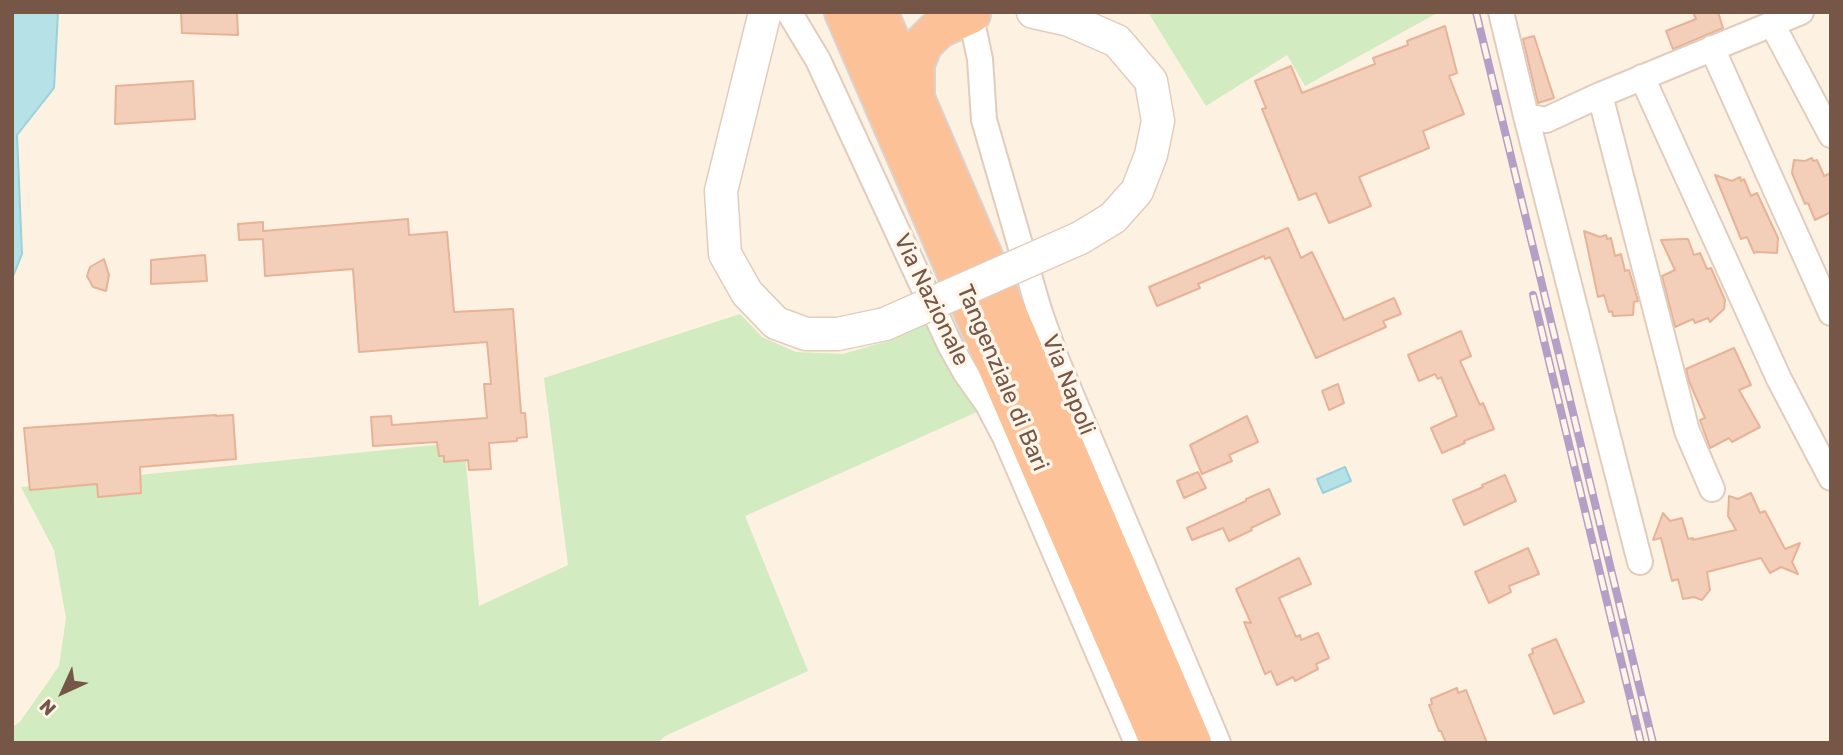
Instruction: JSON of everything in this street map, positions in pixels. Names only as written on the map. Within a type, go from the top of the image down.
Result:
[{"type":"highway","name":"Tangenziale di Bari","points":[[844,12],[1160,743]]},
{"type":"highway","name":"Tangenziale di Bari","points":[[878,12],[1192,743]]},
{"type":"highway","points":[[888,12],[896,21],[915,29],[967,17]]},
{"type":"highway","points":[[915,98],[915,64],[923,44],[967,17]]},
{"type":"street","points":[[765,12],[721,191],[725,254],[747,293],[776,323],[806,334],[838,334],[885,324],[1080,238],[1113,218],[1137,191],[1151,155],[1158,121],[1151,81],[1117,41],[1069,20],[1032,12]]},
{"type":"street","name":"Via Nazionale","points":[[789,12],[818,60],[950,345],[965,372],[988,403],[1005,437],[1137,743]]},
{"type":"street","points":[[1501,12],[1640,562]]},
{"type":"street","points":[[1526,117],[1546,120],[1642,77],[1801,12]]},
{"type":"street","name":"Via Napoli","points":[[967,17],[980,59],[984,120],[1057,361],[1218,743]]},
{"type":"street","points":[[1772,24],[1831,135]]},
{"type":"street","points":[[1712,48],[1831,313]]},
{"type":"street","points":[[1642,77],[1779,379],[1831,478]]},
{"type":"street","points":[[1600,95],[1687,431],[1712,489]]},
{"type":"green space","points":[[1148,12],[1439,12],[1305,86],[1287,55],[1206,106]]},
{"type":"green space","points":[[740,314],[762,337],[796,352],[843,354],[888,341],[945,316],[988,407],[745,516],[808,671],[665,736],[658,743],[12,743],[12,727],[20,722],[59,666],[66,618],[54,550],[21,487],[464,442],[479,606],[568,565],[544,378]]},
{"type":"water","points":[[12,12],[58,12],[54,88],[17,135],[22,254],[12,279]]},
{"type":"water","points":[[1345,467],[1351,481],[1323,493],[1317,479]]},
{"type":"building","points":[[181,12],[237,12],[238,35],[182,33]]},
{"type":"building","points":[[1693,12],[1718,12],[1723,28],[1673,49],[1666,31],[1696,19]]},
{"type":"building","points":[[1445,26],[1457,73],[1449,76],[1464,114],[1423,131],[1429,148],[1359,177],[1371,206],[1329,223],[1316,193],[1299,200],[1262,109],[1266,108],[1255,81],[1291,66],[1302,93],[1375,64],[1373,58],[1408,45],[1407,41]]},
{"type":"building","points":[[1534,36],[1554,98],[1538,103],[1523,39]]},
{"type":"building","points":[[193,81],[195,119],[115,124],[116,86]]},
{"type":"building","points":[[1812,158],[1813,161],[1817,160],[1824,176],[1831,173],[1831,212],[1815,220],[1792,173],[1794,160],[1805,161]]},
{"type":"building","points":[[1715,175],[1732,181],[1740,177],[1741,181],[1744,179],[1751,196],[1757,193],[1778,238],[1777,253],[1754,253],[1747,237],[1741,239]]},
{"type":"building","points":[[408,219],[409,235],[447,232],[454,312],[513,309],[521,413],[525,413],[527,437],[517,438],[517,441],[489,443],[491,469],[469,470],[468,460],[444,462],[444,456],[439,456],[437,442],[373,446],[371,417],[391,416],[392,425],[487,418],[484,384],[491,384],[487,342],[359,352],[353,269],[265,276],[263,239],[239,240],[238,224],[263,222],[263,231]]},
{"type":"building","points":[[1288,228],[1301,258],[1312,252],[1344,320],[1394,298],[1401,314],[1383,321],[1386,327],[1316,358],[1270,257],[1265,259],[1264,256],[1198,284],[1200,288],[1157,306],[1149,287]]},
{"type":"building","points":[[1584,231],[1611,238],[1615,256],[1621,254],[1638,301],[1634,302],[1633,315],[1613,316],[1612,311],[1609,312],[1604,295],[1598,297]]},
{"type":"building","points":[[1688,239],[1694,255],[1700,253],[1707,269],[1711,268],[1725,300],[1724,309],[1710,322],[1708,318],[1695,323],[1693,319],[1675,327],[1662,276],[1675,270],[1661,240]]},
{"type":"building","points":[[205,255],[207,281],[151,284],[151,260]]},
{"type":"building","points":[[104,259],[109,275],[106,291],[93,287],[87,276],[90,267]]},
{"type":"building","points":[[1461,331],[1471,356],[1460,361],[1494,429],[1442,453],[1431,428],[1457,416],[1441,377],[1438,379],[1435,374],[1419,381],[1408,355]]},
{"type":"building","points":[[1734,348],[1751,385],[1739,390],[1760,427],[1732,442],[1729,438],[1710,448],[1700,420],[1705,418],[1686,369]]},
{"type":"building","points":[[1338,384],[1344,403],[1329,410],[1322,391]]},
{"type":"building","points":[[233,415],[236,459],[140,467],[141,493],[98,497],[97,484],[30,490],[24,428]]},
{"type":"building","points":[[1247,416],[1258,442],[1229,455],[1232,461],[1202,474],[1190,445]]},
{"type":"building","points":[[1198,472],[1206,488],[1184,498],[1177,481]]},
{"type":"building","points":[[1505,475],[1516,501],[1464,525],[1453,500]]},
{"type":"building","points":[[1269,489],[1280,514],[1229,541],[1223,528],[1192,540],[1187,528]]},
{"type":"building","points":[[1751,493],[1760,513],[1765,511],[1785,549],[1800,543],[1792,562],[1798,574],[1781,567],[1770,573],[1761,558],[1707,572],[1710,590],[1702,600],[1694,597],[1683,599],[1678,579],[1672,581],[1661,538],[1653,540],[1663,513],[1670,521],[1682,518],[1688,539],[1693,540],[1736,530],[1728,516],[1729,496],[1738,499]]},
{"type":"building","points":[[1528,548],[1539,574],[1509,586],[1511,592],[1489,603],[1475,572]]},
{"type":"building","points":[[1299,558],[1311,584],[1279,598],[1296,637],[1300,635],[1301,640],[1318,633],[1329,658],[1316,664],[1318,669],[1295,681],[1293,677],[1277,685],[1271,671],[1265,674],[1244,622],[1251,623],[1236,589]]},
{"type":"building","points":[[1556,639],[1584,702],[1554,714],[1529,655],[1533,653],[1532,649]]},
{"type":"building","points":[[1457,688],[1458,693],[1466,690],[1487,743],[1446,743],[1439,731],[1429,705],[1432,704],[1431,699]]},
{"type":"railway","points":[[1476,12],[1653,743]]},
{"type":"railway","points":[[1533,295],[1641,743]]}]
